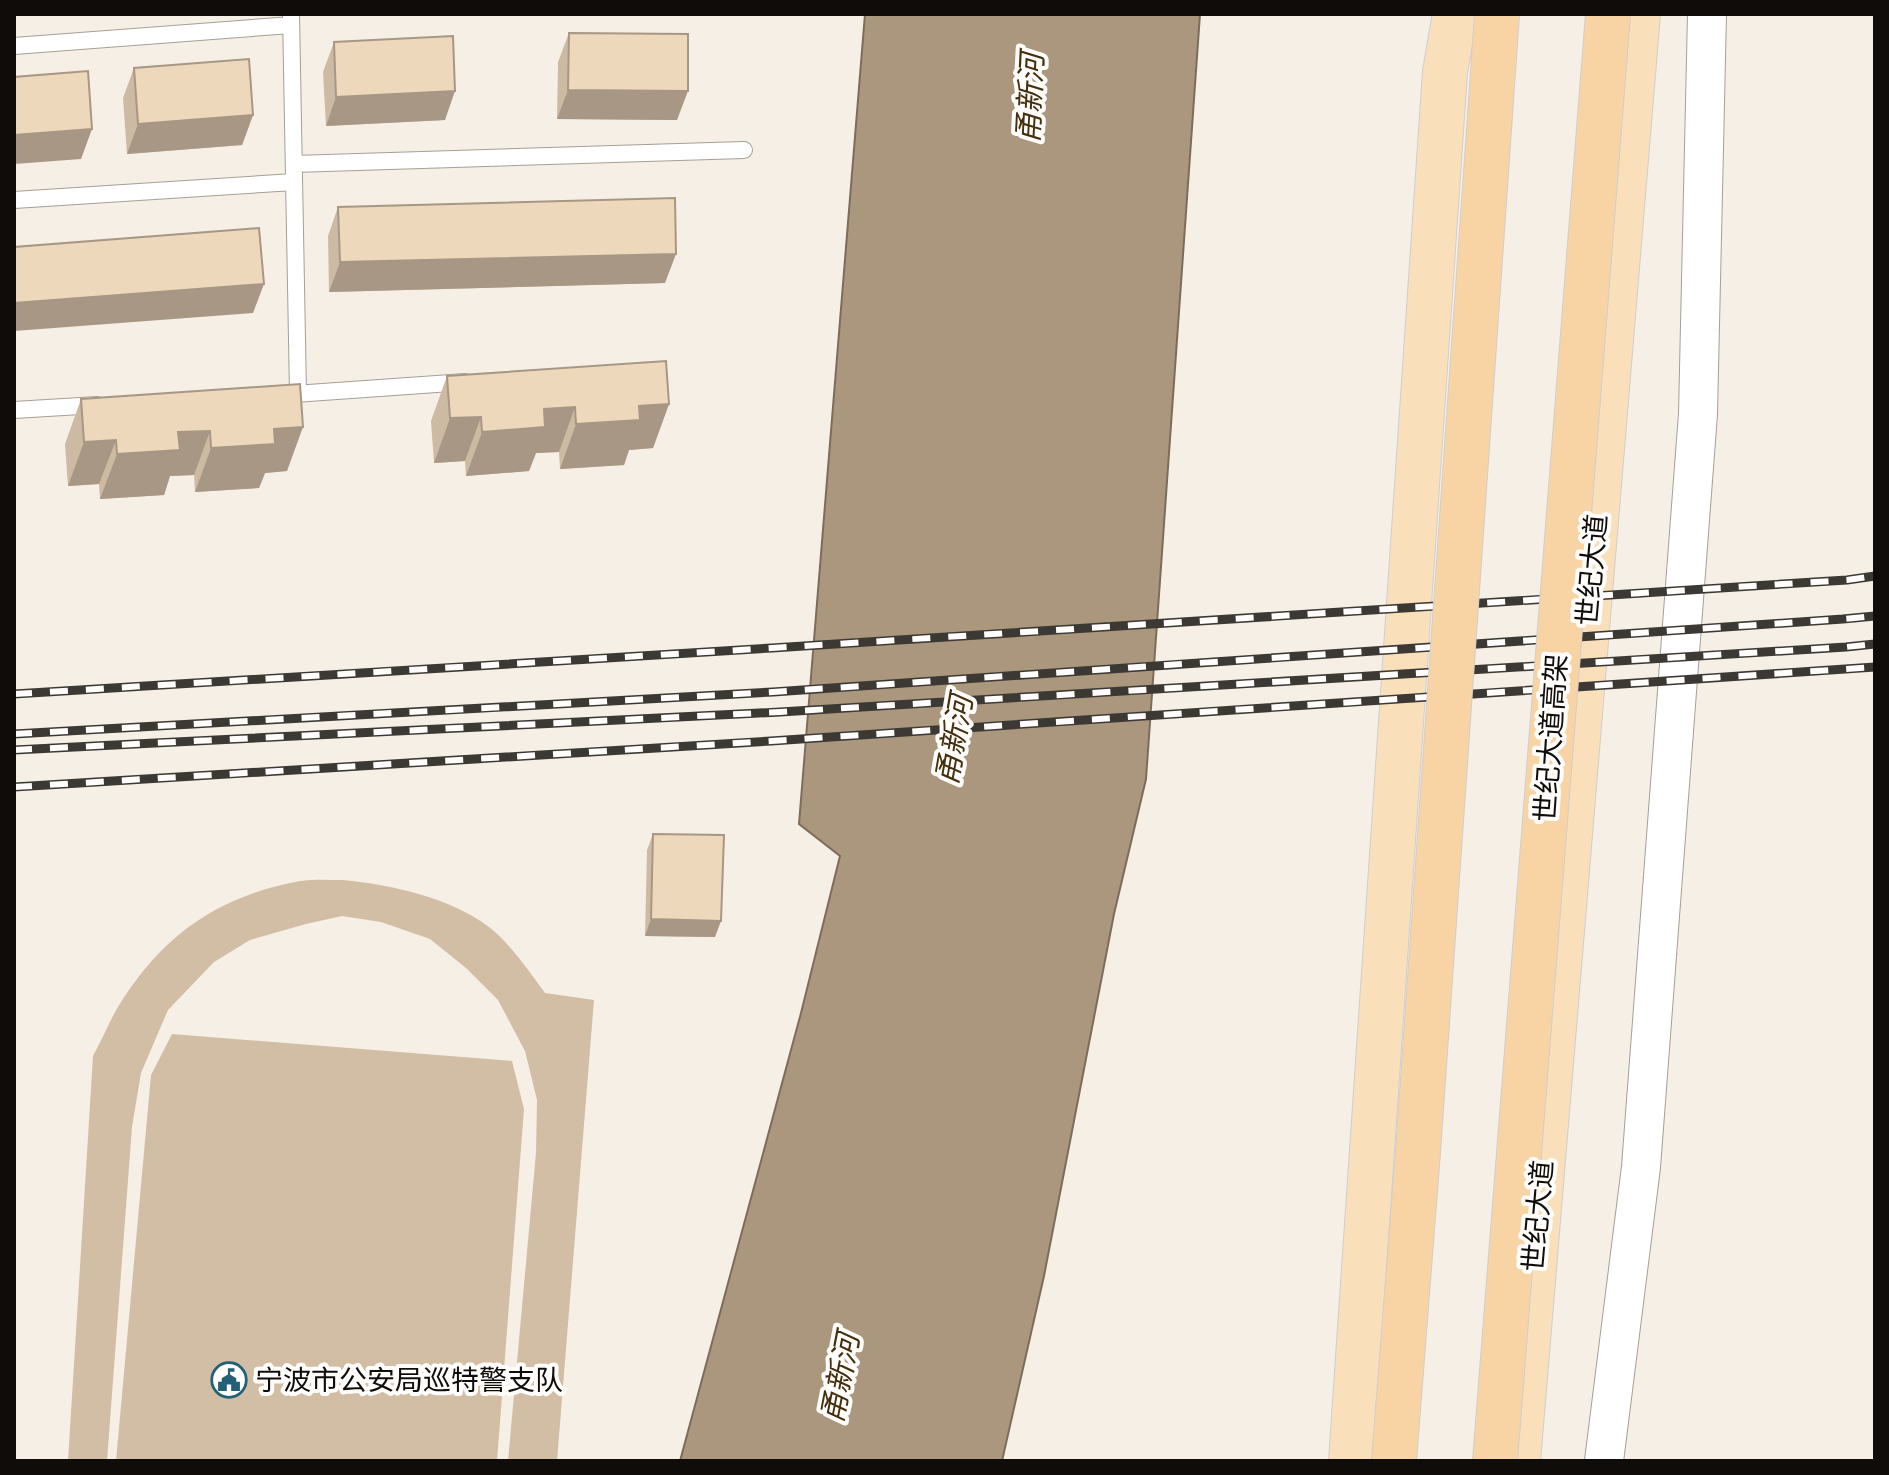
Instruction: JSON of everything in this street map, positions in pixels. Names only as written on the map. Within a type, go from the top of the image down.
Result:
[{"type":"highway","points":[[1394,1461],[1497,14]]},
{"type":"highway","name":"世纪大道高架","points":[[1495,1461],[1608,14]]},
{"type":"main road","points":[[1438,14],[1445,72]]},
{"type":"main road","points":[[1351,1461],[1445,72],[1455,14]]},
{"type":"main road","name":"世纪大道","points":[[1518,1461],[1638,14]]},
{"type":"street","points":[[1604,1461],[1641,1167],[1698,414],[1707,14]]},
{"type":"lane","points":[[14,46],[291,19],[298,394]]},
{"type":"lane","points":[[294,164],[744,150]]},
{"type":"lane","points":[[14,200],[294,182]]},
{"type":"lane","points":[[266,396],[485,381]]},
{"type":"lane","points":[[14,410],[109,404]]},
{"type":"shaded area","points":[[305,880],[343,880],[400,889],[456,908],[497,933],[545,993],[594,1000],[557,1461],[508,1461],[536,1153],[537,1100],[525,1051],[498,1000],[466,968],[430,939],[381,922],[342,916],[250,940],[214,962],[168,1010],[141,1073],[132,1127],[107,1461],[68,1461],[93,1056],[135,982],[173,939],[195,923],[218,908],[270,888]]},
{"type":"shaded area","points":[[172,1034],[512,1061],[524,1109],[497,1461],[116,1461],[151,1075]]},
{"type":"water","name":"甬新河","points":[[865,14],[1200,14],[1146,779],[1114,914],[1044,1276],[1002,1461],[680,1461],[801,1013],[840,856],[799,824]]},
{"type":"building","points":[[569,33],[688,34],[688,91],[568,90]]},
{"type":"building","points":[[453,36],[455,91],[336,97],[334,42]]},
{"type":"building","points":[[249,59],[253,115],[138,124],[134,68]]},
{"type":"building","points":[[88,71],[92,129],[14,135],[14,77]]},
{"type":"building","points":[[675,198],[676,254],[340,262],[338,207]]},
{"type":"building","points":[[259,228],[264,284],[14,303],[14,247]]},
{"type":"building","points":[[666,361],[669,404],[639,406],[640,420],[576,424],[575,407],[544,409],[545,427],[482,432],[481,417],[450,418],[447,376]]},
{"type":"building","points":[[300,384],[303,427],[274,429],[275,444],[211,448],[210,431],[178,432],[180,450],[117,454],[116,440],[84,442],[81,399]]},
{"type":"building","points":[[653,834],[724,835],[721,921],[651,919]]},
{"type":"railway","points":[[14,694],[1875,576]]},
{"type":"railway","points":[[14,734],[773,692],[1875,616]]},
{"type":"railway","points":[[14,750],[780,712],[1875,644]]},
{"type":"railway","points":[[14,787],[771,741],[1875,667]]},
{"type":"place","name":"宁波市公安局巡特警支队","points":[[229,1380]]}]
